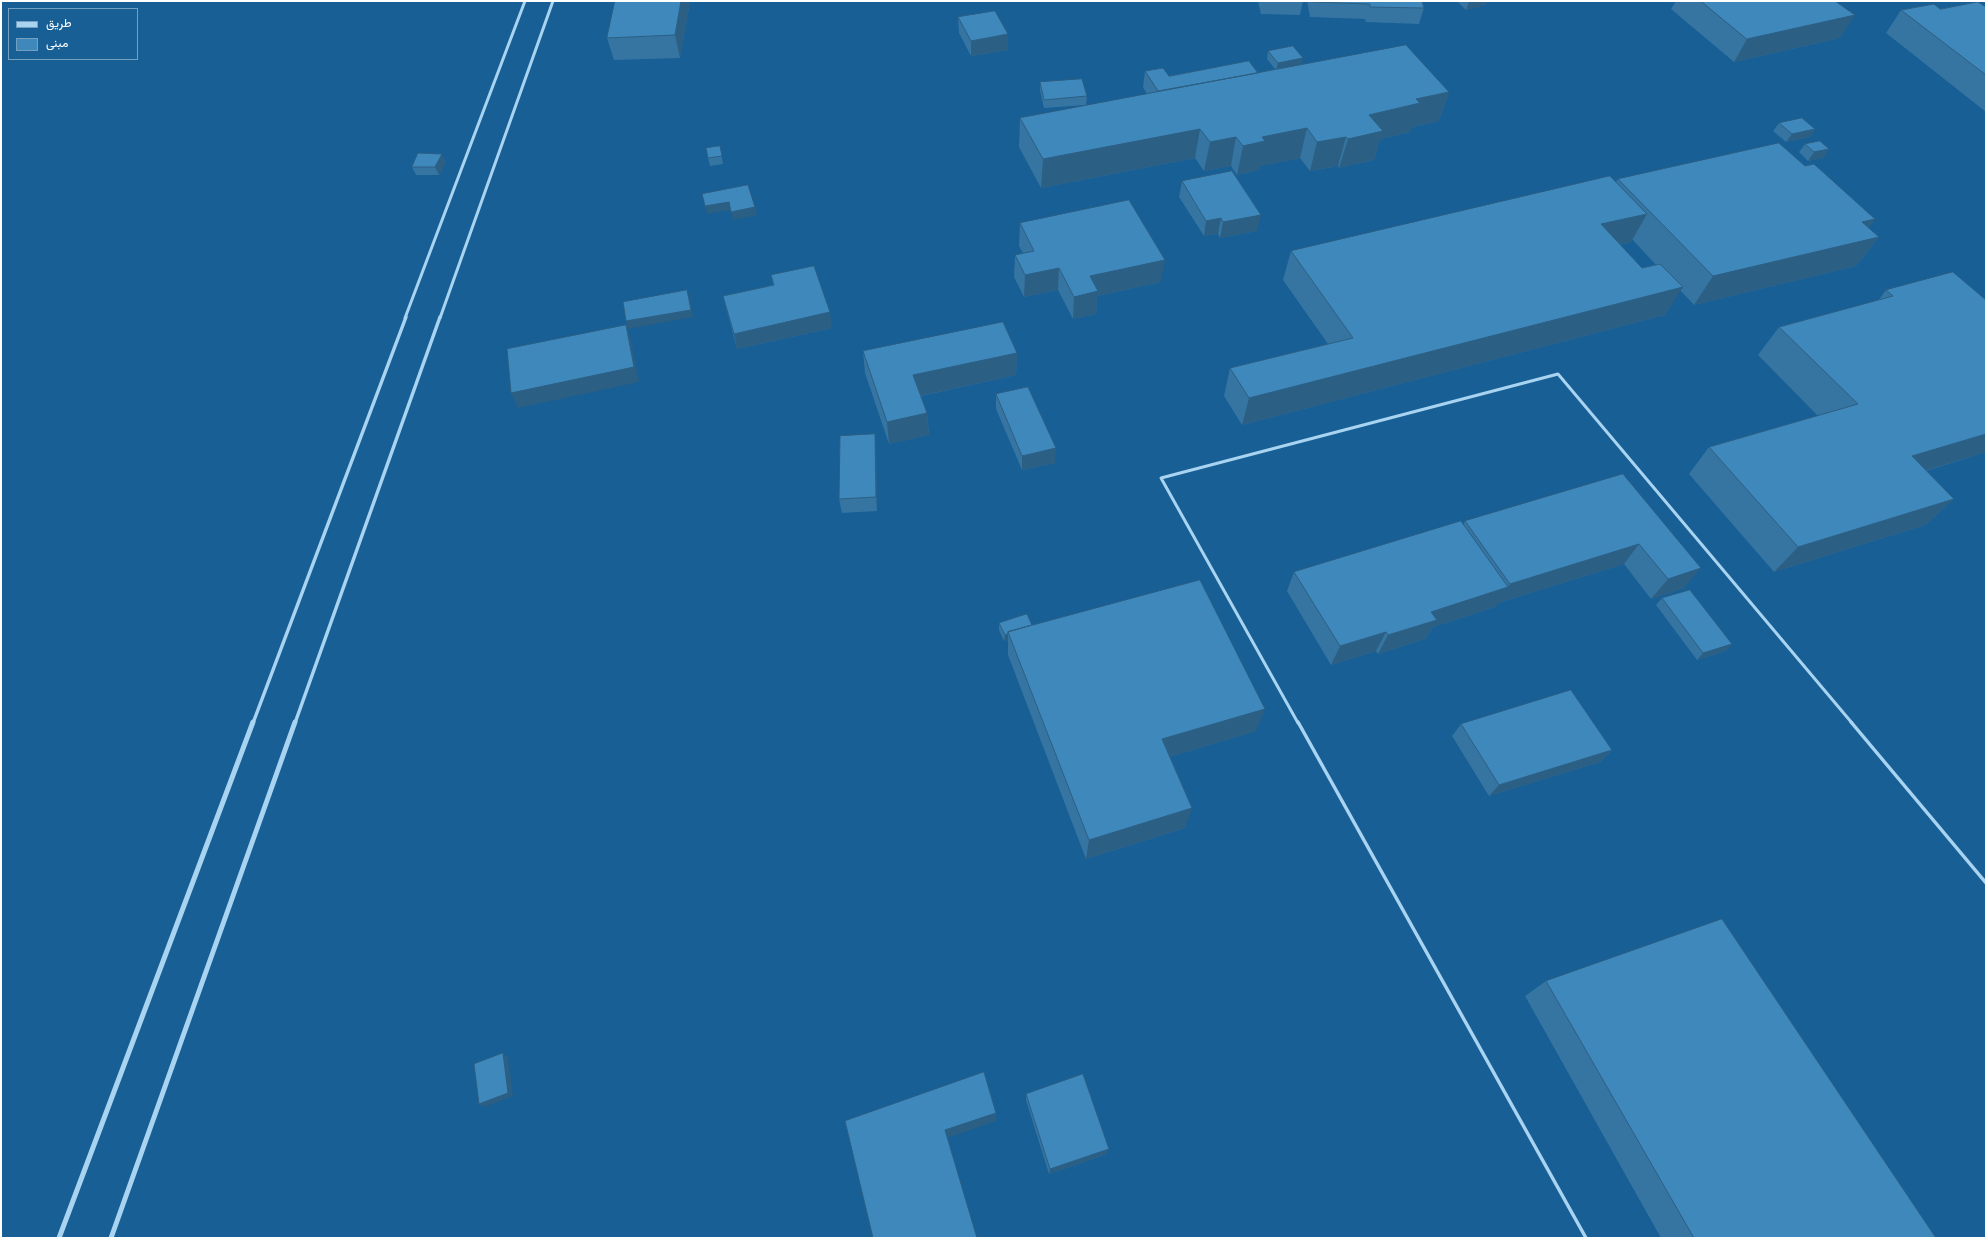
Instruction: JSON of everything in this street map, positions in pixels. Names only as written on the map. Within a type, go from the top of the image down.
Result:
[{"type":"street","points":[[59,1238],[525,1]]},
{"type":"street","points":[[111,1238],[553,1]]},
{"type":"lane","points":[[1586,1238],[1161,478],[1558,374],[1986,883]]},
{"type":"building","points":[[615,1],[681,1],[675,35],[607,38]]},
{"type":"building","points":[[1313,1],[1422,1],[1424,8],[1370,7],[1370,4]]},
{"type":"building","points":[[1701,1],[1835,1],[1855,15],[1747,39]]},
{"type":"building","points":[[1978,2],[1986,7],[1986,75],[1901,10],[1934,4],[1940,9]]},
{"type":"building","points":[[995,11],[1008,34],[971,41],[958,17]]},
{"type":"building","points":[[1406,45],[1449,92],[1416,99],[1420,103],[1369,115],[1383,131],[1348,139],[1346,137],[1317,142],[1307,128],[1262,137],[1265,141],[1243,146],[1236,137],[1210,142],[1200,129],[1043,159],[1020,118]]},
{"type":"building","points":[[1293,46],[1303,58],[1278,63],[1268,51]]},
{"type":"building","points":[[1249,61],[1258,73],[1158,91],[1145,71],[1163,68],[1169,76]]},
{"type":"building","points":[[1082,79],[1087,96],[1044,100],[1040,82]]},
{"type":"building","points":[[1802,118],[1815,129],[1792,134],[1779,123]]},
{"type":"building","points":[[1820,141],[1829,149],[1814,152],[1805,144]]},
{"type":"building","points":[[1779,143],[1805,166],[1814,164],[1875,219],[1862,222],[1879,237],[1713,276],[1618,179]]},
{"type":"building","points":[[720,146],[722,156],[708,158],[706,148]]},
{"type":"building","points":[[418,153],[442,154],[435,167],[412,167]]},
{"type":"building","points":[[1232,171],[1261,215],[1223,222],[1221,218],[1206,221],[1182,181]]},
{"type":"building","points":[[1610,176],[1647,214],[1601,224],[1642,268],[1660,264],[1683,287],[1249,398],[1230,368],[1353,338],[1291,251]]},
{"type":"building","points":[[748,185],[755,207],[731,212],[729,202],[705,206],[702,194]]},
{"type":"building","points":[[1129,200],[1165,260],[1090,276],[1098,291],[1074,297],[1059,268],[1025,275],[1015,255],[1034,251],[1020,223]]},
{"type":"building","points":[[814,266],[830,312],[734,334],[723,296],[774,285],[771,275]]},
{"type":"building","points":[[1953,272],[1986,300],[1986,434],[1912,456],[1954,499],[1798,547],[1709,447],[1858,404],[1779,327],[1893,296],[1886,290]]},
{"type":"building","points":[[687,290],[691,310],[626,321],[623,302]]},
{"type":"building","points":[[1003,322],[1017,353],[913,375],[927,413],[887,422],[863,351]]},
{"type":"building","points":[[626,325],[634,367],[511,393],[507,349]]},
{"type":"building","points":[[1028,387],[1056,448],[1022,456],[996,394]]},
{"type":"building","points":[[875,434],[876,497],[839,499],[840,436]]},
{"type":"building","points":[[1623,474],[1701,568],[1668,579],[1639,544],[1510,584],[1465,521]]},
{"type":"building","points":[[1461,521],[1508,587],[1431,612],[1437,620],[1388,635],[1386,632],[1340,646],[1294,572]]},
{"type":"building","points":[[1200,580],[1265,709],[1162,739],[1192,808],[1089,840],[1008,632]]},
{"type":"building","points":[[1690,590],[1732,644],[1703,653],[1662,598]]},
{"type":"building","points":[[1027,614],[1032,625],[1008,632],[1008,634],[1005,635],[999,623]]},
{"type":"building","points":[[1571,690],[1612,750],[1499,785],[1461,724]]},
{"type":"building","points":[[1722,919],[1936,1238],[1694,1238],[1546,981]]},
{"type":"building","points":[[503,1053],[508,1093],[479,1104],[474,1064]]},
{"type":"building","points":[[984,1072],[996,1113],[945,1130],[977,1238],[873,1238],[845,1121]]},
{"type":"building","points":[[1083,1074],[1109,1149],[1050,1169],[1026,1094]]}]
